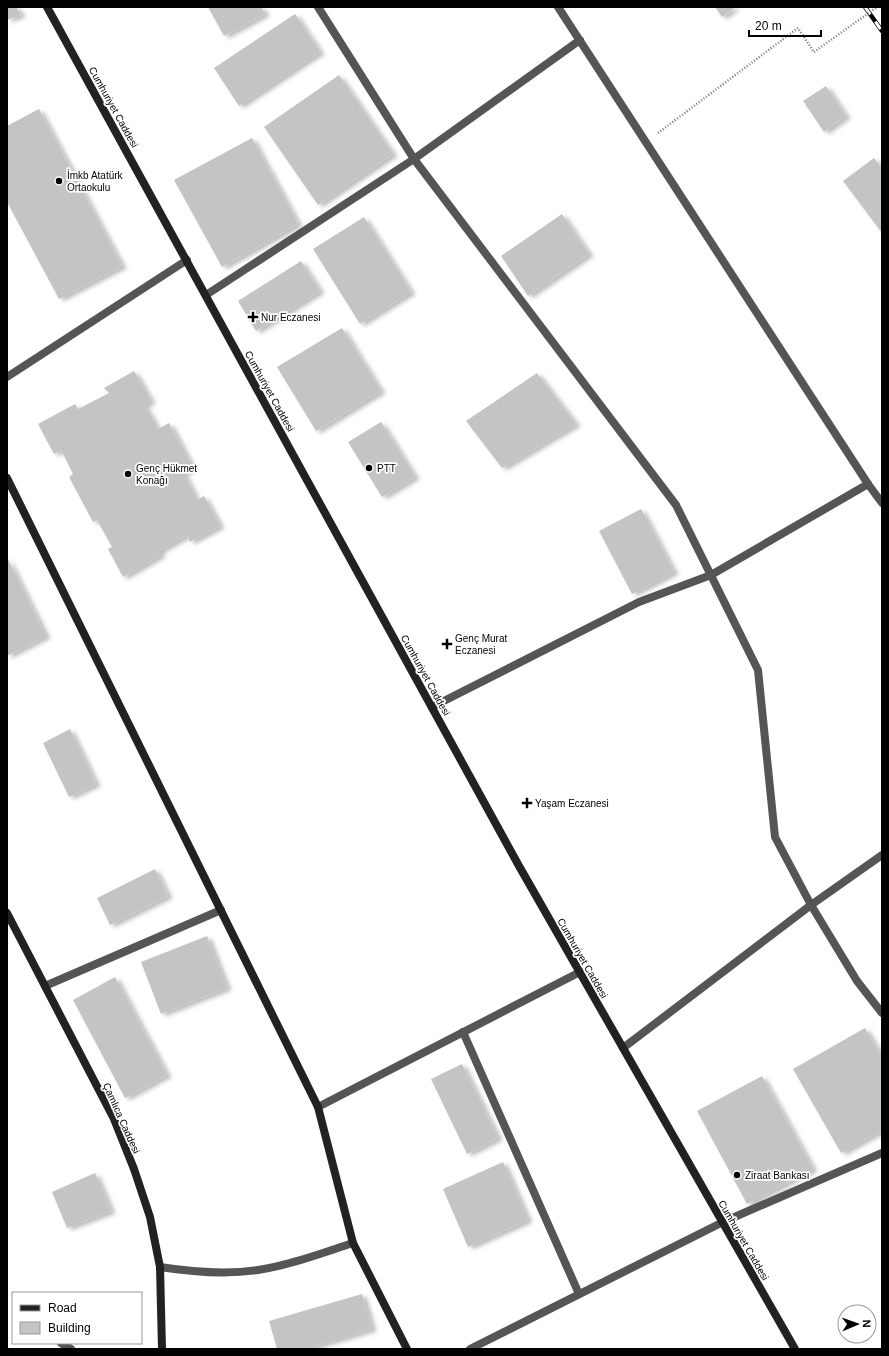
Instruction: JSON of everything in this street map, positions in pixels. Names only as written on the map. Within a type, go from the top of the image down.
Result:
[{"type":"main road","name":"Cumhuriyet Caddesi","points":[[47,7],[519,866],[795,1349]]},
{"type":"main road","points":[[7,478],[318,1107],[353,1243],[407,1349]]},
{"type":"main road","name":"Çamlıca Caddesi","points":[[7,913],[114,1119],[134,1169],[150,1217],[160,1267],[162,1349]]},
{"type":"street","points":[[318,7],[414,159],[676,504],[758,670],[775,837],[811,905],[857,981],[882,1013]]},
{"type":"street","points":[[558,7],[868,484],[882,503]]},
{"type":"street","points":[[206,295],[414,159],[580,40]]},
{"type":"street","points":[[7,377],[187,260]]},
{"type":"street","points":[[432,707],[638,602],[711,575],[868,484]]},
{"type":"street","points":[[623,1048],[811,905],[882,855]]},
{"type":"street","points":[[45,986],[221,910]]},
{"type":"street","points":[[318,1107],[580,972]]},
{"type":"street","points":[[463,1032],[579,1294]]},
{"type":"street","points":[[470,1349],[723,1222],[882,1153]]},
{"type":"street","points":[[160,1267],[210,1273],[258,1270],[281,1265],[353,1243]]},
{"type":"path","points":[[645,142],[798,28],[814,52],[877,7]]},
{"type":"building","points":[[7,7],[16,7],[21,15],[7,20]]},
{"type":"building","points":[[208,7],[261,7],[265,14],[224,36]]},
{"type":"building","points":[[715,7],[736,7],[722,17]]},
{"type":"building","points":[[295,14],[320,52],[239,106],[214,68]]},
{"type":"building","points":[[339,75],[393,154],[318,205],[264,127]]},
{"type":"building","points":[[826,86],[846,116],[824,132],[803,101]]},
{"type":"building","points":[[39,109],[122,266],[59,299],[7,202],[7,126]]},
{"type":"building","points":[[252,138],[298,224],[222,267],[174,180]]},
{"type":"building","points":[[874,158],[882,168],[882,233],[843,181]]},
{"type":"building","points":[[562,214],[589,254],[528,296],[501,256]]},
{"type":"building","points":[[364,217],[411,292],[360,324],[313,249]]},
{"type":"building","points":[[301,261],[320,291],[256,331],[238,301]]},
{"type":"building","points":[[342,328],[381,391],[316,431],[277,367]]},
{"type":"building","name":"Genç Hükmet Konağı","points":[[134,371],[151,401],[144,405],[158,429],[169,423],[193,468],[183,473],[197,500],[204,496],[220,526],[190,542],[187,535],[159,551],[161,555],[123,577],[108,549],[112,547],[97,520],[93,522],[69,477],[73,474],[61,450],[54,454],[38,424],[75,404],[78,409],[109,393],[104,388]]},
{"type":"building","points":[[537,373],[576,424],[502,468],[466,421]]},
{"type":"building","points":[[381,422],[415,477],[382,497],[348,442]]},
{"type":"building","points":[[641,509],[674,572],[632,594],[599,531]]},
{"type":"building","points":[[7,557],[46,636],[7,656]]},
{"type":"building","points":[[70,729],[96,784],[69,797],[43,743]]},
{"type":"building","points":[[155,869],[168,896],[110,925],[97,898]]},
{"type":"building","points":[[207,936],[227,988],[161,1014],[141,962]]},
{"type":"building","points":[[115,977],[167,1075],[125,1098],[73,1000]]},
{"type":"building","points":[[865,1028],[882,1057],[882,1130],[841,1153],[793,1069]]},
{"type":"building","points":[[462,1064],[498,1138],[467,1154],[431,1079]]},
{"type":"building","points":[[762,1076],[813,1169],[747,1204],[697,1111]]},
{"type":"building","points":[[503,1162],[528,1220],[468,1247],[443,1189]]},
{"type":"building","points":[[95,1173],[111,1211],[67,1228],[52,1192]]},
{"type":"building","points":[[362,1294],[372,1329],[305,1349],[277,1349],[269,1321]]},
{"type":"railway","points":[[865,7],[882,31]]},
{"type":"place","name":"İmkb Atatürk Ortaokulu","points":[[59,181]]},
{"type":"place","name":"Nur Eczanesi","points":[[253,317]]},
{"type":"place","name":"PTT","points":[[369,468]]},
{"type":"place","name":"Genç Hükmet Konağı","points":[[128,474]]},
{"type":"place","name":"Genç Murat Eczanesi","points":[[447,644]]},
{"type":"place","name":"Yaşam Eczanesi","points":[[527,803]]},
{"type":"place","name":"Ziraat Bankası","points":[[737,1175]]}]
